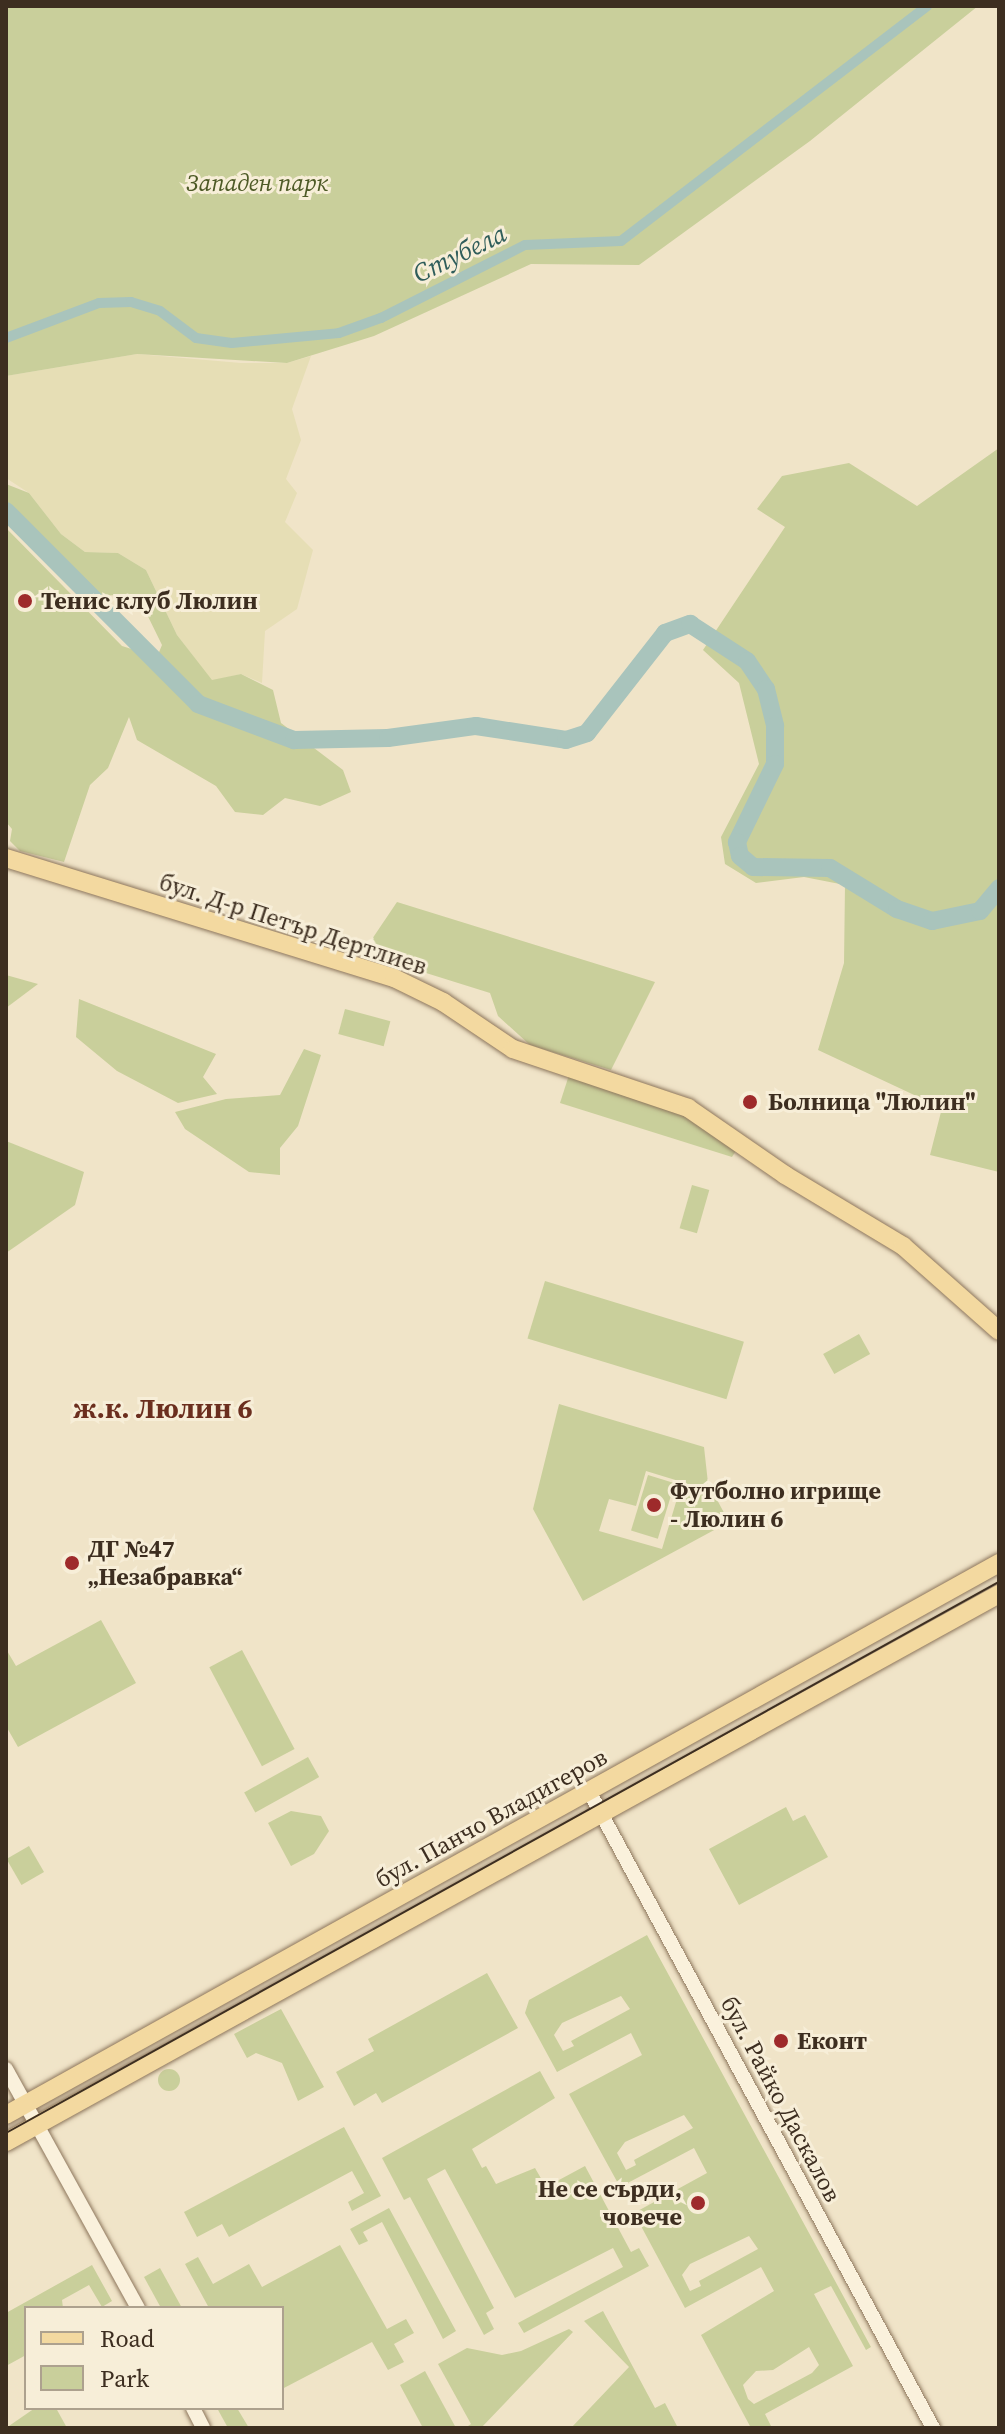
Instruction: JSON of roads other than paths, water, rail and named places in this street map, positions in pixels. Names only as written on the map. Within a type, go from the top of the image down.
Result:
[{"type":"main road","name":"бул. Д-р Петър Дертлиев","points":[[6,858],[394,978],[443,1002],[513,1049],[688,1108],[785,1175],[903,1246],[999,1331]]},
{"type":"main road","name":"бул. Панчо Владигеров","points":[[6,2115],[999,1563]]},
{"type":"main road","name":"бул. Панчо Владигеров","points":[[6,2142],[999,1594]]},
{"type":"street","name":"бул. Райко Даскалов","points":[[589,1791],[933,2428]]},
{"type":"street","points":[[6,2069],[137,2306]]},
{"type":"street","points":[[194,2410],[203,2428]]},
{"type":"waterway","name":"Стубела","points":[[6,338],[99,303],[131,302],[160,311],[196,338],[232,343],[339,333],[381,318],[525,245],[621,241],[927,6]]},
{"type":"waterway","points":[[6,511],[198,704],[294,740],[388,738],[476,726],[566,740],[587,733],[665,633],[690,624],[747,661],[766,689],[775,726],[775,764],[737,842],[740,856],[753,867],[830,868],[897,909],[932,921],[980,911],[999,888]]},
{"type":"tram line","points":[[6,2133],[999,1582]]},
{"type":"place","name":"Тенис клуб Люлин","points":[[25,601]]},
{"type":"place","name":"Болница \"Люлин\"","points":[[750,1102]]},
{"type":"place","name":"Футболно игрище - Люлин 6","points":[[654,1505]]},
{"type":"place","name":"ДГ №47 „Незабравка“","points":[[72,1563]]},
{"type":"place","name":"Еконт","points":[[781,2041]]},
{"type":"place","name":"Не се сърди, човече","points":[[698,2203]]},
{"type":"district","name":"ж.к. Люлин 6","points":[[163,1408]]},
{"type":"park label","name":"Западен парк","points":[[257,183]]}]
